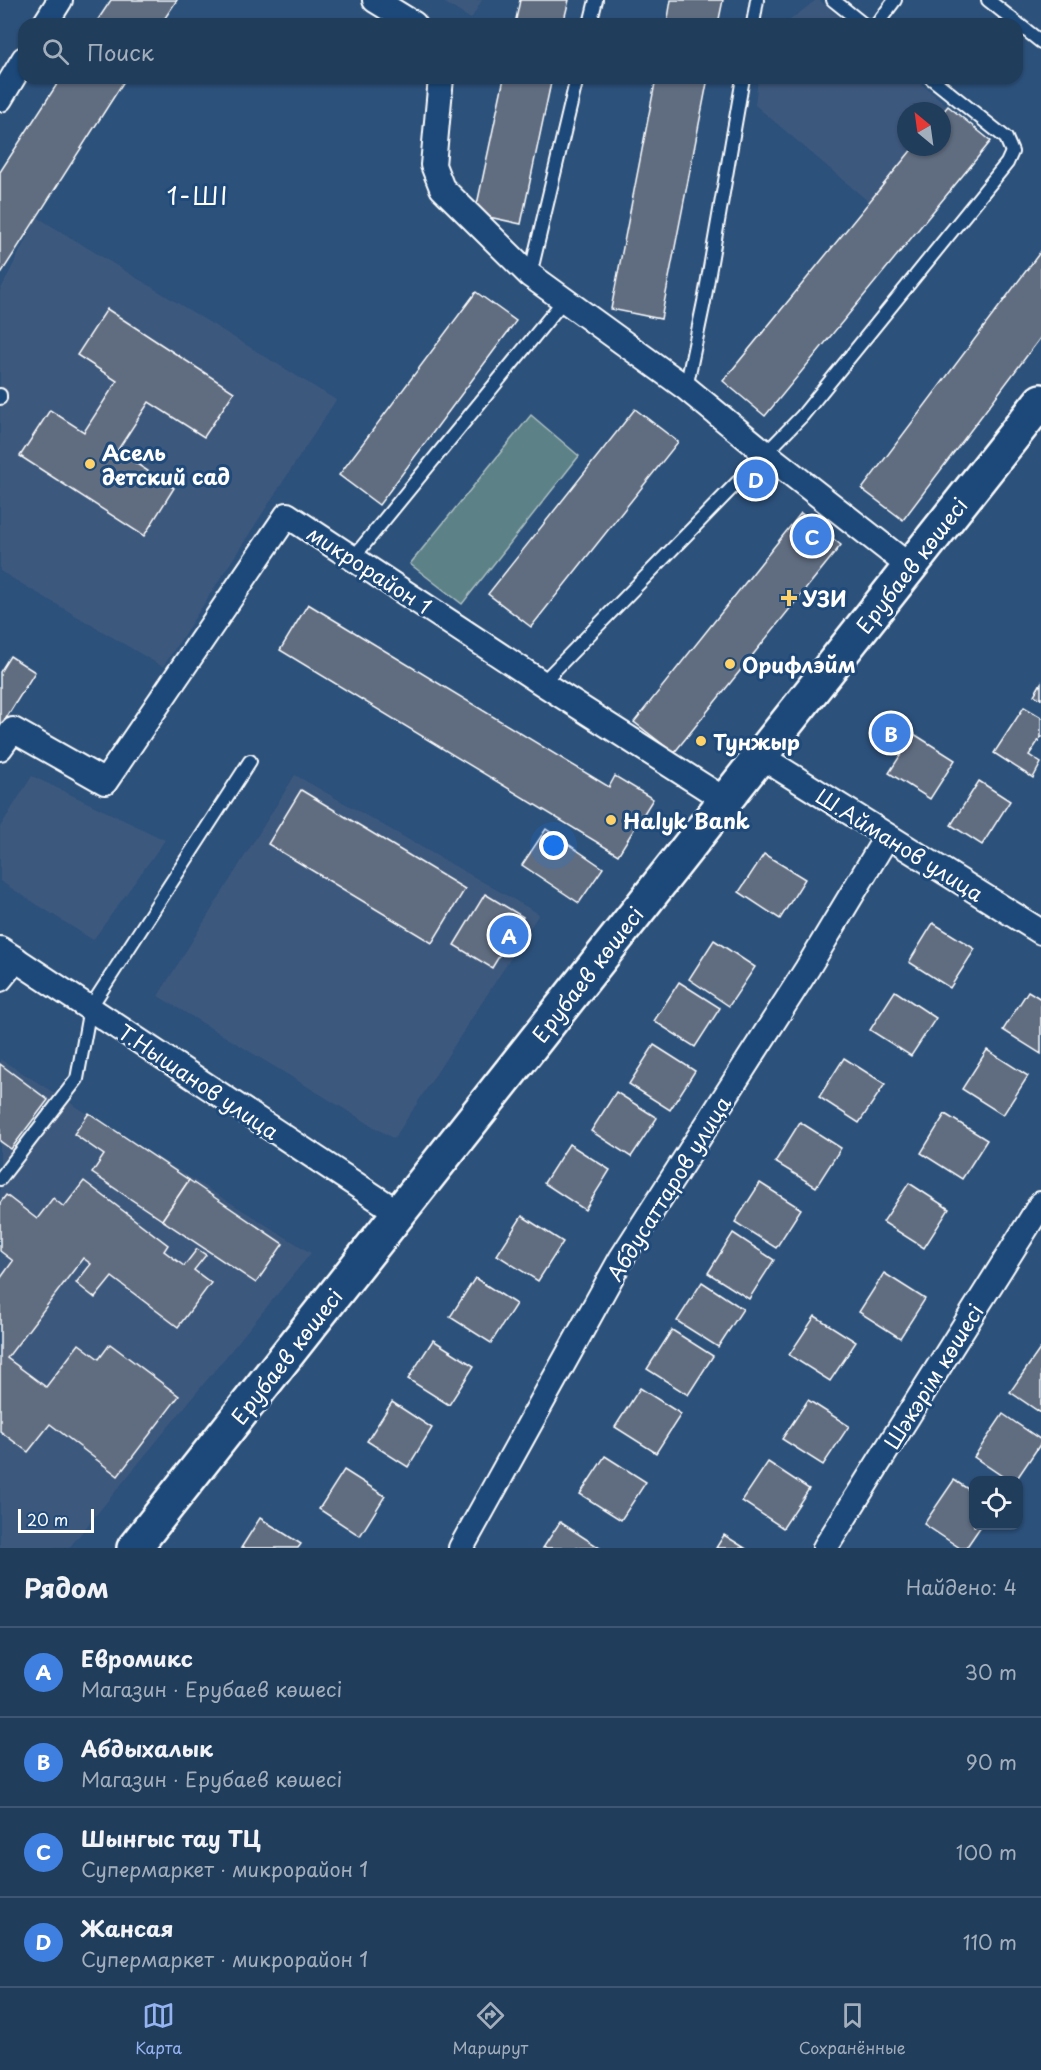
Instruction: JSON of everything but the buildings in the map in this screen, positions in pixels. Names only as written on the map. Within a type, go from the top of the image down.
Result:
[{"type":"main road","name":"Ерубаев көшесі","points":[[134,1548],[1041,401]]},
{"type":"street","points":[[49,18],[60,0]]},
{"type":"street","points":[[375,0],[404,18]]},
{"type":"street","points":[[0,99],[18,69]]},
{"type":"street","points":[[440,84],[433,165],[442,188],[530,275],[686,388],[909,566]]},
{"type":"street","name":"микрорайон 1","points":[[0,748],[13,730],[105,782],[287,515],[725,800]]},
{"type":"street","name":"Ш.Айманов улица","points":[[760,756],[1041,932]]},
{"type":"street","name":"Абдусаттаров улица","points":[[461,1548],[621,1259],[807,969],[887,836]]},
{"type":"street","points":[[0,979],[8,954]]},
{"type":"street","name":"Т.Нышанов улица","points":[[8,954],[399,1213]]},
{"type":"street","name":"Шәкәрім көшесі","points":[[825,1548],[1041,1204]]},
{"type":"lane","points":[[592,18],[596,0]]},
{"type":"lane","points":[[754,18],[757,0]]},
{"type":"lane","points":[[833,0],[856,18]]},
{"type":"lane","points":[[882,18],[895,0]]},
{"type":"lane","points":[[988,0],[1011,18]]},
{"type":"lane","points":[[1023,28],[1041,42]]},
{"type":"lane","points":[[530,275],[576,84]]},
{"type":"lane","points":[[686,388],[704,302],[742,84]]},
{"type":"lane","points":[[542,683],[801,416],[1007,163],[1012,152],[1006,138],[938,84]]},
{"type":"lane","points":[[353,558],[564,300]]},
{"type":"lane","points":[[0,1179],[77,1079],[90,1008],[250,760]]},
{"type":"shaded area","points":[[440,0],[482,0],[472,18]]},
{"type":"shaded area","points":[[819,0],[841,18],[793,18]]},
{"type":"shaded area","points":[[757,84],[921,84],[943,102],[897,102],[897,156],[907,156],[869,202],[755,105]]},
{"type":"shaded area","points":[[37,217],[336,400],[163,667],[0,571],[0,291]]},
{"type":"shaded area","points":[[295,775],[539,914],[394,1139],[158,996]]},
{"type":"shaded area","points":[[32,776],[165,840],[93,940],[0,881],[0,827]]},
{"type":"shaded area","points":[[0,1059],[311,1253],[69,1548],[0,1548]]},
{"type":"green space","points":[[531,415],[579,456],[462,604],[410,564]]},
{"type":"place","name":"Асель детский сад","points":[[90,464]]},
{"type":"place","name":"Жансая","points":[[756,479]]},
{"type":"place","name":"Шынгыс тау ТЦ","points":[[812,536]]},
{"type":"place","name":"УЗИ","points":[[789,598]]},
{"type":"place","name":"Орифлэйм","points":[[730,664]]},
{"type":"place","name":"Абдыхалык","points":[[891,733]]},
{"type":"place","name":"Тунжыр","points":[[701,741]]},
{"type":"place","name":"Halyk Bank","points":[[611,820]]},
{"type":"place","name":"Евромикс","points":[[509,935]]},
{"type":"district","name":"1-ШІ","points":[[198,195]]}]
